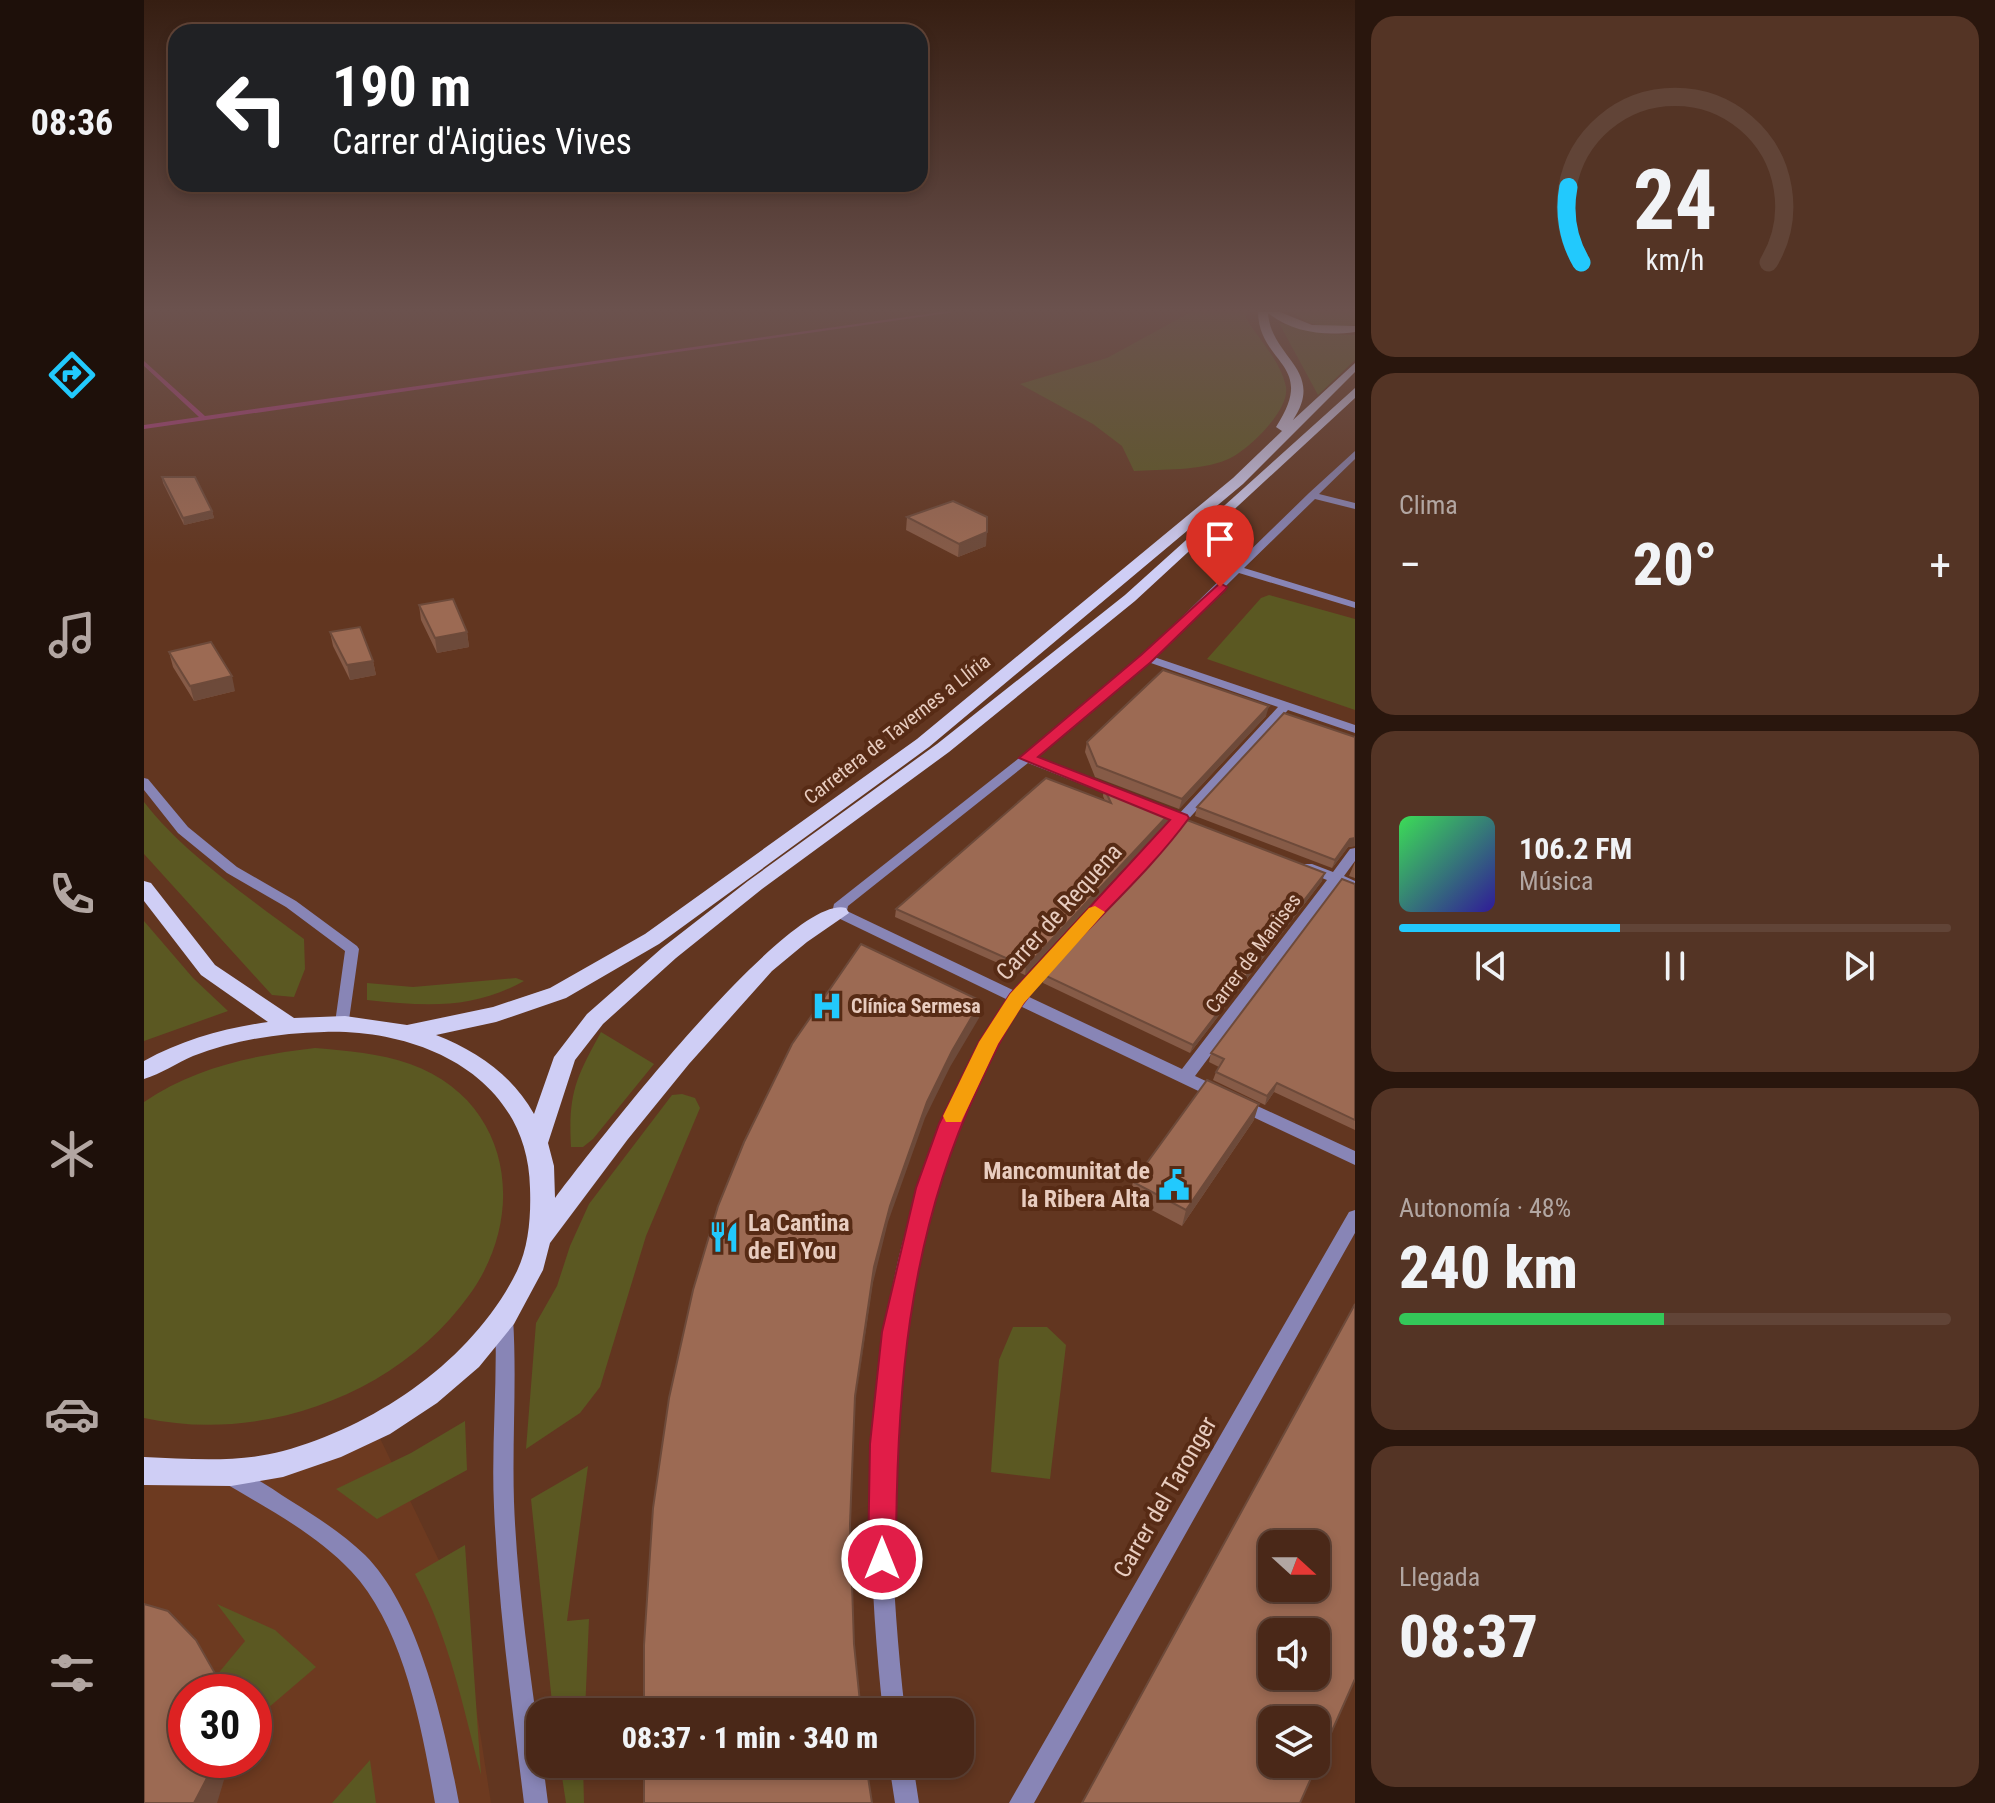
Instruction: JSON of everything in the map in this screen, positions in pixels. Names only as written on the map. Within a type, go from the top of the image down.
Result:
[{"type":"main road","points":[[1179,532],[1190,516],[1283,427],[1297,403],[1297,396]]},
{"type":"main road","name":"Carretera de Tavernes a Llíria","points":[[408,1033],[496,1014],[558,993],[652,939],[912,752],[1179,532],[1238,481],[1324,396]]},
{"type":"main road","name":"Carretera de Tavernes a Llíria","points":[[537,1141],[565,1057],[595,1019],[669,953],[755,885],[943,748],[1130,598],[1350,396]]},
{"type":"main road","points":[[144,887],[208,970],[288,1025]]},
{"type":"main road","points":[[144,1471],[227,1474],[283,1464],[337,1446],[375,1428],[433,1390],[472,1356],[504,1318],[526,1278],[541,1239],[568,1198],[663,1079],[747,984],[791,940],[839,913]]},
{"type":"main road","points":[[144,1071],[219,1039],[288,1025],[343,1023],[408,1033],[464,1057],[488,1073],[509,1093],[537,1141],[546,1188],[541,1239]]},
{"type":"street","points":[[1355,454],[1146,658],[1027,758],[841,904],[839,913],[1355,1158]]},
{"type":"street","points":[[1312,495],[1355,506]]},
{"type":"street","points":[[1238,569],[1355,605]]},
{"type":"street","points":[[1146,658],[1355,729]]},
{"type":"street","name":"Carrer de Requena","points":[[893,1698],[882,1586],[886,1407],[897,1317],[912,1244],[938,1154],[989,1042],[1017,998],[1285,706]]},
{"type":"street","points":[[1027,758],[1139,802]]},
{"type":"street","points":[[144,782],[183,830],[232,870],[291,904],[352,949],[343,1023]]},
{"type":"street","name":"Carrer de Manises","points":[[1184,1078],[1355,852]]},
{"type":"street","points":[[1293,861],[1355,886]]},
{"type":"street","name":"Carrer del Taronger","points":[[1021,1803],[1355,1217]]},
{"type":"street","points":[[504,1318],[504,1506],[511,1618],[536,1803]]},
{"type":"street","points":[[227,1474],[285,1508],[338,1547],[361,1566],[390,1608],[411,1666],[447,1803]]},
{"type":"street","points":[[903,1778],[907,1803]]},
{"type":"shaded area","points":[[1042,396],[1285,396],[1265,429],[1235,456],[1193,468],[1134,471],[1122,446],[1093,424]]},
{"type":"shaded area","points":[[1269,595],[1355,619],[1355,710],[1207,659],[1261,598]]},
{"type":"shaded area","points":[[144,802],[198,857],[304,939],[305,969],[294,997],[272,995],[144,854]]},
{"type":"shaded area","points":[[144,921],[193,978],[228,1011],[144,1041]]},
{"type":"shaded area","points":[[516,978],[524,981],[485,997],[448,1004],[367,1000],[367,983],[413,987]]},
{"type":"shaded area","points":[[601,1032],[654,1064],[593,1139],[583,1147],[571,1147],[571,1113],[576,1086]]},
{"type":"shaded area","points":[[315,1048],[375,1055],[410,1064],[444,1081],[470,1104],[489,1131],[500,1162],[503,1195],[499,1229],[488,1262],[470,1294],[440,1329],[406,1359],[367,1384],[325,1403],[281,1417],[235,1424],[189,1424],[144,1418],[144,1102],[184,1080],[226,1064]]},
{"type":"shaded area","points":[[672,1095],[695,1098],[700,1108],[646,1236],[600,1387],[580,1413],[526,1449],[536,1323],[557,1286],[570,1246],[589,1204]]},
{"type":"shaded area","points":[[1013,1327],[1047,1327],[1066,1345],[1050,1479],[991,1472],[999,1360]]},
{"type":"shaded area","points":[[465,1421],[467,1470],[377,1519],[336,1489],[411,1453]]},
{"type":"shaded area","points":[[375,1428],[460,1604],[491,1803],[144,1803],[144,1471],[227,1474]]},
{"type":"shaded area","points":[[588,1466],[567,1621],[589,1619],[586,1698],[552,1698],[531,1499]]},
{"type":"shaded area","points":[[465,1545],[481,1775],[446,1647],[415,1574]]},
{"type":"shaded area","points":[[217,1604],[275,1630],[316,1667],[272,1705],[272,1674],[218,1674],[245,1641]]},
{"type":"shaded area","points":[[370,1760],[376,1803],[332,1803]]},
{"type":"shaded area","points":[[562,1778],[583,1778],[584,1803],[566,1803]]},
{"type":"building","points":[[162,477],[195,477],[212,511],[183,518]]},
{"type":"building","points":[[953,501],[987,517],[987,532],[959,544],[907,517]]},
{"type":"building","points":[[453,599],[467,632],[435,638],[419,605]]},
{"type":"building","points":[[360,627],[373,661],[347,665],[330,632]]},
{"type":"building","points":[[211,642],[232,676],[190,686],[169,652]]},
{"type":"building","points":[[1163,670],[1269,706],[1182,799],[1097,766],[1087,742]]},
{"type":"building","points":[[1284,713],[1355,737],[1355,838],[1350,839],[1335,860],[1197,807]]},
{"type":"building","points":[[1046,778],[1111,803],[1104,788],[1170,813],[1026,967],[896,909]]},
{"type":"building","points":[[1187,820],[1325,873],[1193,1045],[1044,975]]},
{"type":"building","points":[[1342,879],[1355,884],[1355,1120],[1277,1083],[1267,1096],[1216,1072],[1224,1059],[1211,1053]]},
{"type":"building","points":[[861,944],[981,1001],[927,1102],[890,1206],[874,1267],[855,1396],[850,1524],[854,1644],[860,1698],[644,1698],[644,1645],[653,1508],[669,1398],[693,1290],[718,1206],[744,1142],[792,1044]]},
{"type":"building","name":"Mancomunitat de la Ribera Alta","points":[[1207,1080],[1259,1104],[1186,1210],[1133,1182]]},
{"type":"building","points":[[1355,1304],[1355,1679],[1330,1735],[1330,1706],[1258,1706],[1258,1778],[1311,1778],[1300,1803],[1082,1803]]},
{"type":"building","points":[[144,1604],[168,1611],[196,1640],[215,1674],[168,1674],[168,1778],[207,1778],[194,1803],[144,1803]]},
{"type":"building","points":[[644,1778],[868,1778],[872,1803],[644,1803]]},
{"type":"waterway","points":[[180,396],[203,418]]},
{"type":"waterway","points":[[144,427],[361,396]]},
{"type":"slow traffic","points":[[954,1116],[989,1042],[1017,998],[1095,912]]},
{"type":"place","name":"Clínica Sermesa","points":[[827,1006]]},
{"type":"place","name":"Mancomunitat de la Ribera Alta","points":[[1174,1185]]},
{"type":"place","name":"La Cantina de El You","points":[[724,1237]]},
{"type":"route","points":[[882,1559],[883,1444],[894,1332],[927,1188],[950,1124],[989,1042],[1017,998],[1181,818],[1027,758],[1146,658],[1220,587]]}]
